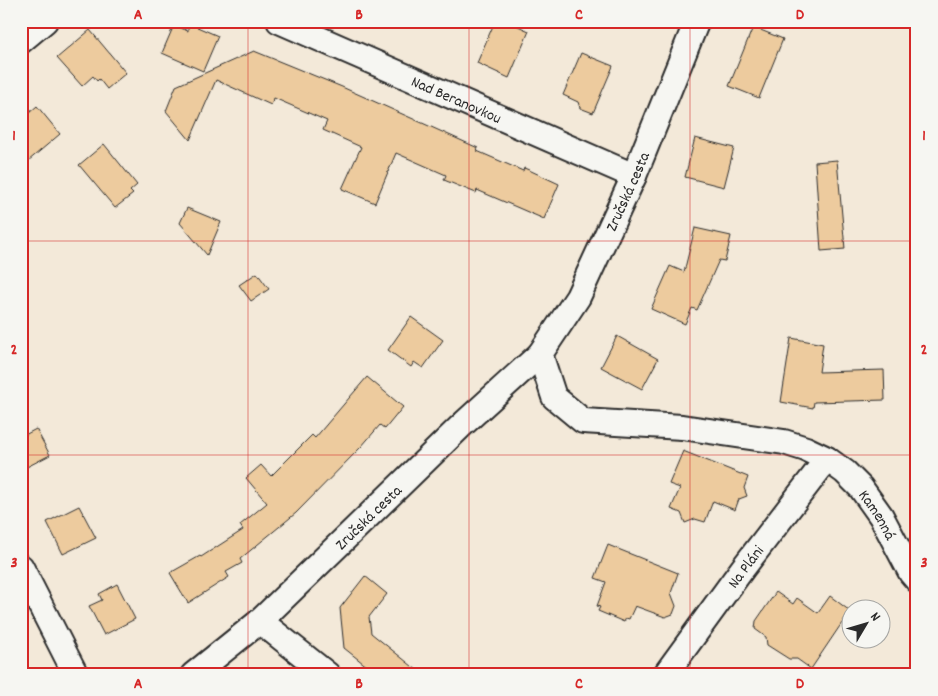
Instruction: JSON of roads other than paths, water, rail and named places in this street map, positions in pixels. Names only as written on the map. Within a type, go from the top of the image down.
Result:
[{"type":"street","points":[[21,41],[45,21]]},
{"type":"street","name":"Nad Beranovkou","points":[[279,21],[634,176]]},
{"type":"street","name":"Zručská cesta","points":[[193,675],[260,621],[462,425],[540,354],[578,296],[634,176],[697,21]]},
{"type":"street","points":[[540,354],[554,397],[583,421],[682,427],[784,442],[806,449],[827,459]]},
{"type":"street","name":"Kamenná","points":[[827,459],[845,472],[861,488],[881,516],[911,573],[917,580]]},
{"type":"street","name":"Na Pláni","points":[[665,675],[743,568],[827,459]]},
{"type":"street","points":[[21,567],[76,675]]},
{"type":"street","points":[[260,621],[328,675]]}]
